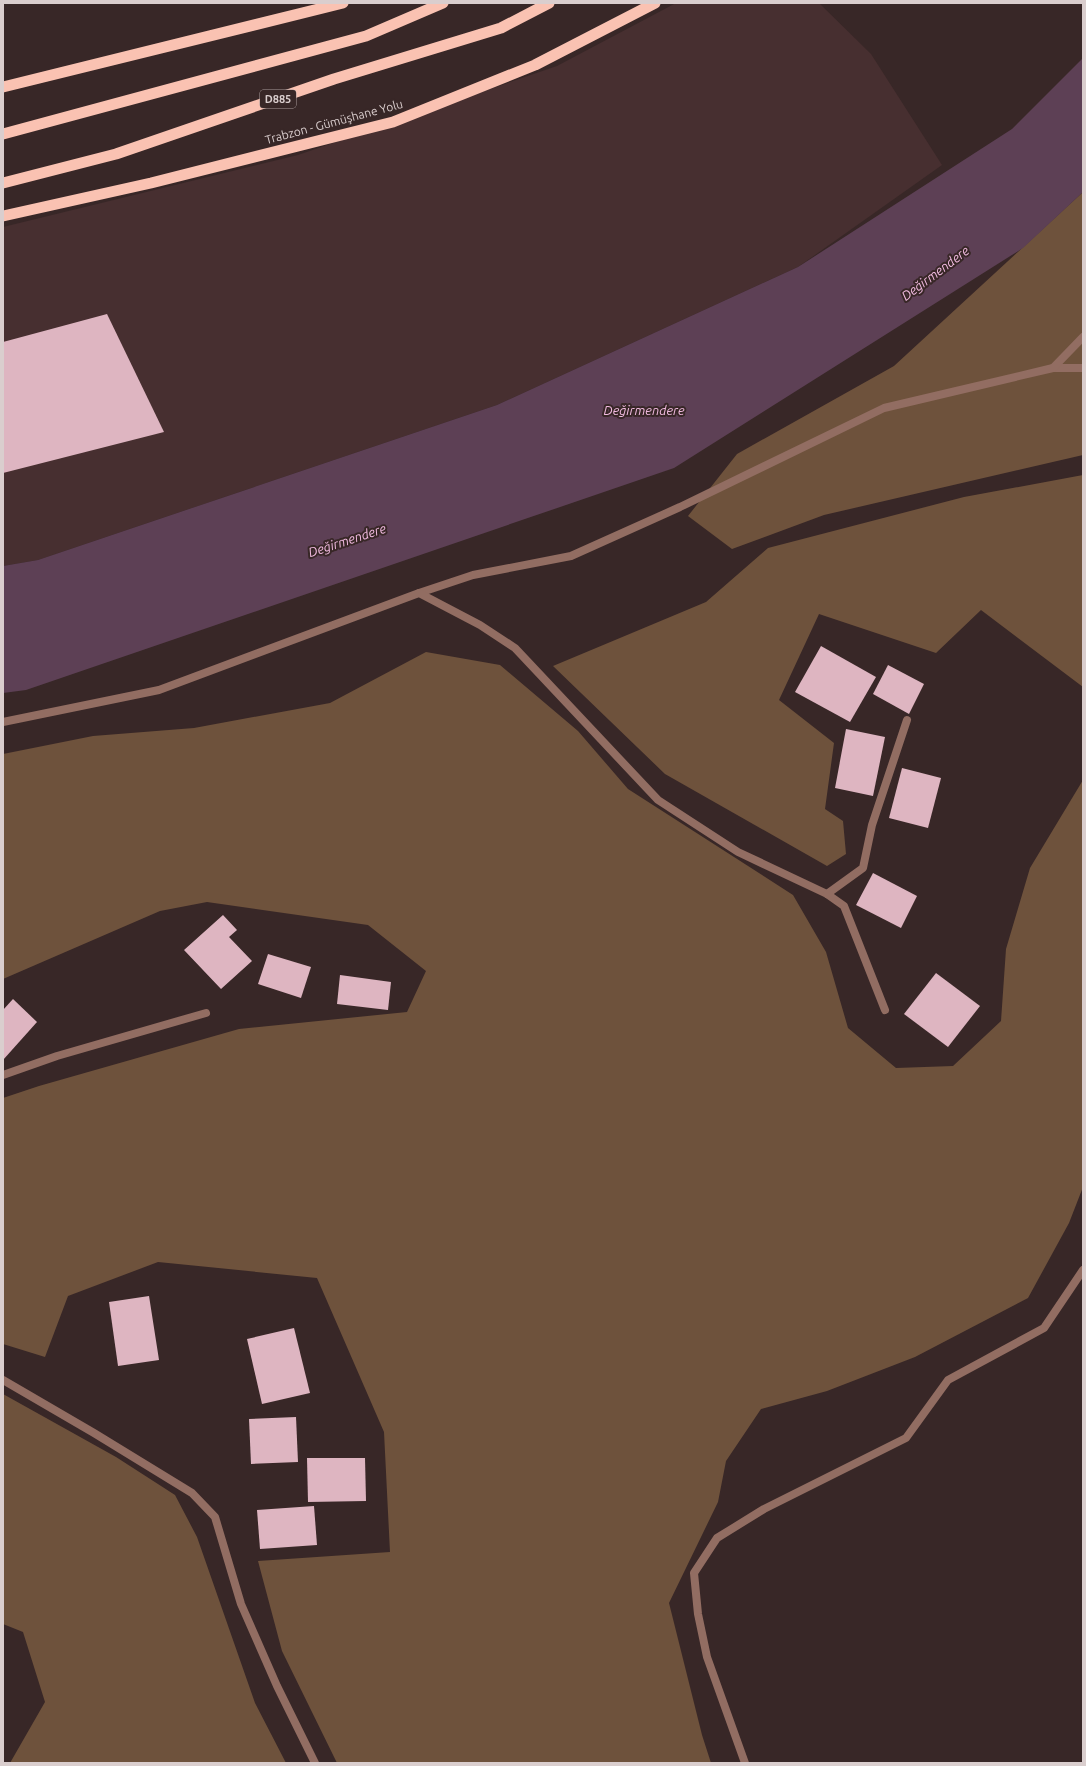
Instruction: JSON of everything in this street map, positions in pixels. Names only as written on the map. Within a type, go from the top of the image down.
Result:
[{"type":"highway","points":[[3,87],[342,3]]},
{"type":"highway","points":[[3,134],[366,36],[443,3]]},
{"type":"highway","name":"D885","points":[[3,183],[116,154],[334,80],[501,28],[549,3]]},
{"type":"highway","name":"Trabzon - Gümüşhane Yolu","points":[[3,216],[151,183],[393,122],[535,65],[655,3]]},
{"type":"street","points":[[1052,368],[1083,337]]},
{"type":"street","points":[[3,722],[159,690],[419,593],[473,575],[571,556],[680,507],[884,408],[1052,368],[1083,368]]},
{"type":"street","points":[[419,593],[480,625],[515,648],[658,800],[738,852],[827,894],[844,906],[885,1010]]},
{"type":"street","points":[[827,894],[863,868],[872,825],[907,720]]},
{"type":"street","points":[[3,1075],[57,1056],[206,1012]]},
{"type":"street","points":[[745,1763],[707,1657],[698,1614],[694,1573],[717,1538],[764,1509],[906,1438],[948,1380],[1044,1328],[1083,1270]]},
{"type":"street","points":[[3,1380],[94,1433],[192,1493],[215,1517],[241,1604],[276,1686],[315,1763]]},
{"type":"shaded area","points":[[676,3],[819,3],[871,54],[942,165],[798,267],[497,405],[38,560],[3,566],[3,227],[298,155],[557,66]]},
{"type":"shaded area","points":[[1083,192],[1083,455],[824,515],[732,549],[688,516],[737,454],[894,366]]},
{"type":"shaded area","points":[[1083,475],[1083,687],[981,610],[936,653],[819,614],[779,700],[834,743],[825,809],[843,821],[846,854],[827,866],[665,774],[553,666],[706,602],[768,548],[964,497]]},
{"type":"shaded area","points":[[426,652],[500,665],[578,731],[628,789],[793,895],[826,952],[848,1028],[896,1068],[953,1066],[1001,1021],[1006,949],[1030,868],[1083,780],[1083,1187],[1069,1223],[1028,1298],[915,1357],[827,1391],[761,1409],[726,1461],[718,1502],[669,1603],[702,1735],[711,1763],[337,1763],[282,1651],[258,1561],[390,1552],[384,1432],[317,1278],[158,1262],[68,1296],[45,1357],[3,1344],[3,1098],[39,1086],[239,1029],[407,1012],[426,971],[368,925],[207,902],[160,911],[3,979],[3,754],[93,736],[194,728],[330,703]]},
{"type":"shaded area","points":[[3,1394],[116,1457],[175,1495],[197,1537],[255,1703],[286,1763],[10,1763],[45,1702],[23,1632],[3,1624]]},
{"type":"water","name":"Değirmendere","points":[[1083,58],[1083,192],[1023,248],[674,468],[26,690],[3,693],[3,566],[38,560],[497,405],[798,267],[1012,129]]},
{"type":"building","points":[[107,314],[164,432],[3,473],[3,342]]},
{"type":"building","points":[[821,646],[876,677],[850,722],[795,692]]},
{"type":"building","points":[[888,665],[924,684],[909,714],[873,694]]},
{"type":"building","points":[[846,729],[885,737],[873,796],[835,788]]},
{"type":"building","points":[[902,768],[941,778],[928,828],[889,818]]},
{"type":"building","points":[[873,873],[917,896],[901,928],[856,905]]},
{"type":"building","points":[[223,915],[237,930],[229,937],[252,961],[221,989],[184,950]]},
{"type":"building","points":[[268,954],[311,967],[301,998],[258,984]]},
{"type":"building","points":[[936,973],[980,1006],[948,1047],[904,1014]]},
{"type":"building","points":[[340,975],[391,982],[388,1010],[337,1004]]},
{"type":"building","points":[[13,999],[37,1022],[3,1060],[3,1010]]},
{"type":"building","points":[[149,1296],[159,1360],[118,1366],[109,1302]]},
{"type":"building","points":[[294,1328],[310,1393],[262,1404],[247,1339]]},
{"type":"building","points":[[296,1417],[298,1462],[251,1464],[249,1419]]},
{"type":"building","points":[[307,1458],[365,1458],[366,1501],[308,1502]]},
{"type":"building","points":[[314,1506],[317,1545],[260,1549],[257,1510]]}]
